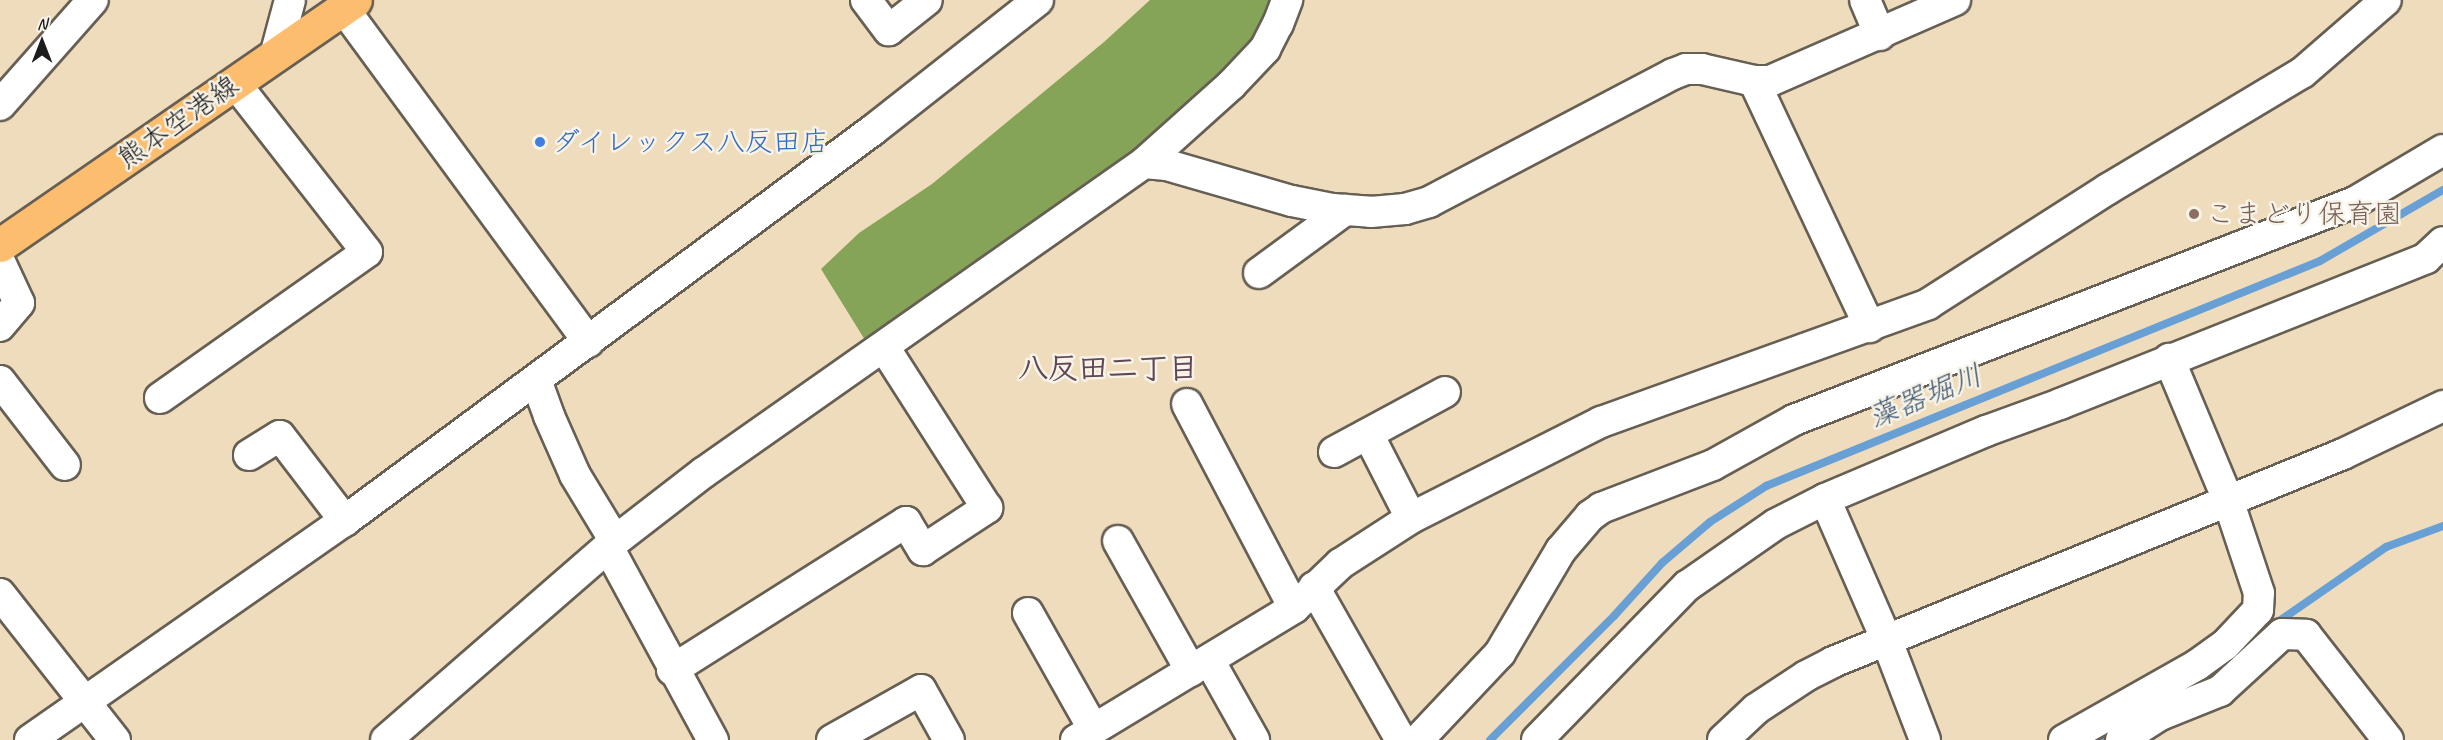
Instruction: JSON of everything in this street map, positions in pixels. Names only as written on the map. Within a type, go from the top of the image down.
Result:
[{"type":"main road","name":"熊本空港線","points":[[0,245],[350,4]]},
{"type":"street","points":[[0,105],[93,0]]},
{"type":"street","points":[[274,56],[290,0]]},
{"type":"street","points":[[866,0],[889,30],[927,0]]},
{"type":"street","points":[[30,740],[345,520],[589,342],[873,130],[1038,0]]},
{"type":"street","points":[[386,740],[612,544],[704,473],[1144,163],[1231,85],[1264,49],[1278,24],[1287,0]]},
{"type":"street","points":[[1865,0],[1880,35]]},
{"type":"street","points":[[1144,163],[1167,165],[1292,201],[1345,210],[1389,212],[1429,202],[1686,69],[1702,69],[1754,81],[1783,78],[1955,0]]},
{"type":"street","points":[[1028,613],[1099,733],[1304,597],[1370,542],[1411,518],[1601,422],[1870,327],[1928,304],[2108,189],[2302,73],[2386,0]]},
{"type":"street","points":[[350,4],[589,342]]},
{"type":"street","points":[[1754,81],[1870,327]]},
{"type":"street","points":[[160,398],[367,252],[235,83]]},
{"type":"street","points":[[1418,740],[1500,653],[1561,550],[1590,516],[1601,508],[1713,465],[1786,424],[2355,202],[2443,150]]},
{"type":"street","points":[[1259,273],[1345,210]]},
{"type":"street","points":[[1537,740],[1687,586],[1776,524],[1825,499],[1986,431],[2426,258],[2443,242]]},
{"type":"street","points":[[0,262],[20,303],[0,326]]},
{"type":"street","points":[[672,670],[906,522],[923,550],[987,508],[884,347]]},
{"type":"street","points":[[2064,740],[2197,665],[2225,645],[2258,610],[2259,593],[2228,500],[2169,359]]},
{"type":"street","points":[[536,380],[575,475],[612,544],[672,670],[713,740]]},
{"type":"street","points":[[0,381],[65,465]]},
{"type":"street","points":[[1334,452],[1445,392]]},
{"type":"street","points":[[1187,404],[1304,597],[1401,740]]},
{"type":"street","points":[[1723,740],[1755,709],[1797,681],[1833,662],[2343,454],[2443,406]]},
{"type":"street","points":[[1368,434],[1411,518]]},
{"type":"street","points":[[249,455],[280,436],[345,520]]},
{"type":"street","points":[[1825,499],[1887,641],[1925,740]]},
{"type":"street","points":[[1118,541],[1200,666],[1254,740]]},
{"type":"street","points":[[0,594],[115,740]]},
{"type":"street","points":[[2121,740],[2160,715],[2220,691],[2282,634],[2306,635],[2388,740]]},
{"type":"street","points":[[832,740],[921,690],[949,740]]},
{"type":"green space","points":[[1150,0],[1270,0],[1248,49],[1169,125],[961,275],[865,340],[821,269],[859,233],[932,184],[1104,42]]},
{"type":"waterway","name":"藻器堀川","points":[[1490,740],[1614,616],[1662,563],[1710,522],[1766,486],[2320,261],[2443,190]]},
{"type":"waterway","points":[[2272,626],[2386,547],[2443,526]]},
{"type":"waterway","points":[[2097,740],[2115,730]]},
{"type":"place","name":"ダイレックス八反田店","points":[[540,142]]},
{"type":"place","name":"こまどり保育園","points":[[2194,214]]},
{"type":"district","name":"八反田二丁目","points":[[1108,368]]}]
